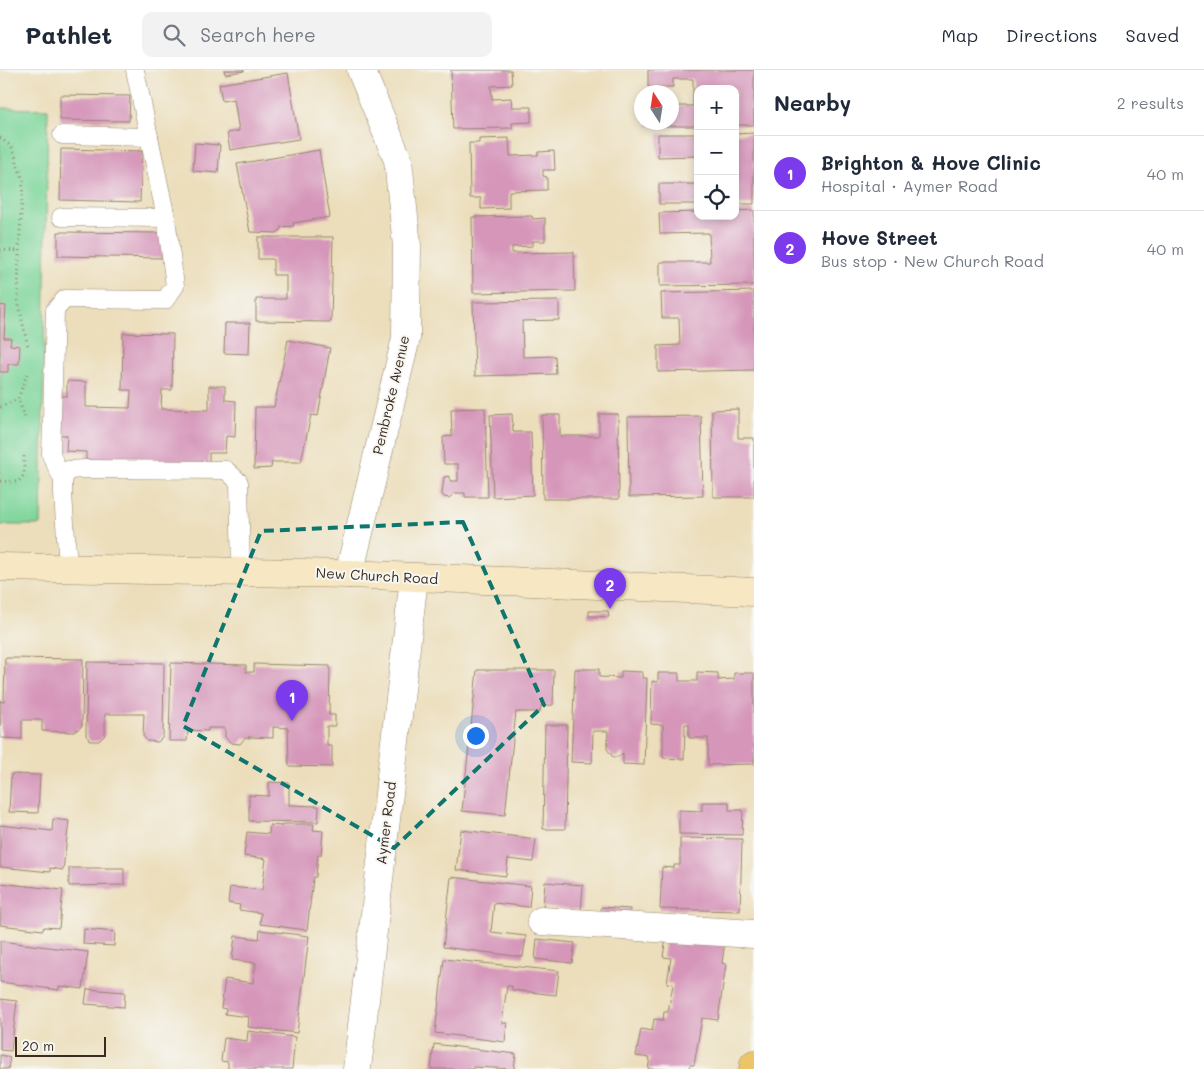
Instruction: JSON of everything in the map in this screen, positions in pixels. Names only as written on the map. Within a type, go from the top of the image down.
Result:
[{"type":"main road","name":"New Church Road","points":[[0,567],[349,574],[754,592]]},
{"type":"main road","points":[[753,1069],[754,1064]]},
{"type":"street","name":"Pembroke Avenue","points":[[349,574],[406,338],[407,246],[398,160],[361,70]]},
{"type":"street","name":"Aymer Road","points":[[357,1069],[414,578]]},
{"type":"street","points":[[541,921],[754,934]]},
{"type":"lane","points":[[68,567],[63,480],[51,455],[55,310],[65,299],[164,300],[174,286],[166,218],[135,70]]},
{"type":"lane","points":[[62,135],[150,137]]},
{"type":"lane","points":[[60,217],[166,218]]},
{"type":"lane","points":[[63,480],[68,470],[226,470],[239,482],[241,504],[241,571]]},
{"type":"path","points":[[0,138],[12,147],[23,181],[18,301],[28,348]]},
{"type":"path","points":[[0,250],[19,251]]},
{"type":"path","points":[[0,406],[18,399],[27,376],[27,366]]},
{"type":"path","points":[[18,399],[26,415],[25,423]]},
{"type":"path","points":[[0,481],[18,482],[24,475],[25,449]]},
{"type":"highlighted area","points":[[463,522],[544,705],[394,848],[183,726],[261,531]]},
{"type":"green space","points":[[0,108],[48,109],[41,525],[0,525]]},
{"type":"building","points":[[224,70],[244,70],[244,71],[225,74]]},
{"type":"building","points":[[451,70],[511,70],[512,85],[491,86],[492,99],[511,98],[512,107],[531,107],[531,122],[512,123],[512,128],[453,129]]},
{"type":"building","points":[[648,70],[754,70],[754,125],[739,125],[739,85],[694,85],[694,126],[679,126],[679,106],[693,106],[693,79],[673,79],[673,85],[648,85]]},
{"type":"building","points":[[288,73],[299,139],[230,150],[227,133],[239,131],[234,99],[222,101],[219,84]]},
{"type":"building","points":[[60,95],[130,96],[129,121],[60,120]]},
{"type":"building","points":[[754,133],[754,204],[739,204],[739,134]]},
{"type":"building","points":[[658,134],[694,134],[694,156],[658,157]]},
{"type":"building","points":[[509,138],[510,156],[538,155],[538,152],[554,151],[555,170],[543,170],[543,176],[547,177],[547,190],[509,191],[509,208],[481,209],[481,198],[470,198],[469,143],[479,143],[479,139]]},
{"type":"building","points":[[195,143],[220,145],[218,173],[193,171]]},
{"type":"building","points":[[61,149],[142,151],[140,202],[60,200]]},
{"type":"building","points":[[319,150],[330,217],[293,223],[294,226],[281,227],[277,233],[250,232],[237,164]]},
{"type":"building","points":[[659,184],[694,184],[694,204],[659,204]]},
{"type":"building","points":[[754,210],[754,285],[660,286],[660,262],[710,262],[709,233],[660,234],[659,213],[694,212],[694,220],[739,220],[739,211]]},
{"type":"building","points":[[532,216],[533,219],[545,218],[545,241],[533,241],[533,246],[512,247],[512,253],[574,252],[575,291],[473,293],[472,217]]},
{"type":"building","points":[[58,232],[163,233],[162,258],[58,256]]},
{"type":"building","points":[[258,237],[333,237],[331,322],[256,321],[256,299],[286,299],[286,275],[273,275],[273,259],[258,259]]},
{"type":"building","points":[[754,291],[754,370],[658,372],[658,346],[680,345],[679,318],[662,318],[661,293]]},
{"type":"building","points":[[559,301],[559,320],[522,321],[523,357],[555,356],[556,374],[475,376],[473,302]]},
{"type":"building","points":[[0,305],[6,306],[4,338],[11,338],[10,345],[20,346],[19,364],[8,364],[8,372],[0,372]]},
{"type":"building","points":[[225,323],[250,323],[249,354],[224,353]]},
{"type":"building","points":[[123,333],[173,334],[172,390],[162,390],[161,409],[209,410],[209,386],[225,386],[225,400],[236,401],[235,437],[226,436],[225,453],[209,453],[209,467],[86,465],[86,452],[66,451],[67,435],[57,435],[58,396],[67,396],[67,381],[86,382],[86,407],[130,408],[131,390],[122,390]]},
{"type":"building","points":[[288,340],[330,348],[318,416],[311,415],[301,462],[272,462],[271,468],[254,469],[255,407],[274,407]]},
{"type":"building","points":[[485,408],[488,497],[465,497],[465,493],[455,493],[449,498],[444,497],[442,494],[444,477],[450,476],[450,481],[458,481],[458,464],[444,464],[443,437],[452,436],[451,409]]},
{"type":"building","points":[[738,409],[738,438],[754,438],[754,497],[713,497],[712,410]]},
{"type":"building","points":[[512,414],[513,432],[531,432],[533,495],[493,497],[490,415]]},
{"type":"building","points":[[599,414],[618,414],[619,499],[543,499],[542,415],[560,415],[560,436],[599,436]]},
{"type":"building","points":[[701,416],[703,496],[629,497],[628,417]]},
{"type":"building","points":[[589,611],[608,611],[609,617],[589,616]]},
{"type":"building","points":[[5,658],[83,659],[82,726],[74,732],[42,731],[42,720],[22,720],[22,739],[1,738],[0,701],[4,702]]},
{"type":"building","points":[[87,662],[164,663],[163,737],[158,742],[147,741],[143,736],[144,714],[105,714],[105,735],[99,741],[90,741],[86,735]]},
{"type":"building","points":[[171,663],[246,665],[246,672],[254,672],[254,664],[330,666],[329,715],[335,715],[335,726],[327,726],[327,746],[332,746],[332,767],[289,766],[288,728],[273,727],[273,738],[248,737],[250,738],[245,738],[240,744],[231,743],[225,737],[225,728],[208,728],[208,731],[188,730],[187,741],[169,741]]},
{"type":"building","points":[[575,669],[599,669],[599,677],[621,678],[621,671],[642,672],[642,678],[647,678],[644,765],[623,764],[623,753],[618,757],[613,757],[607,749],[608,731],[593,731],[592,763],[571,762]]},
{"type":"building","points":[[477,670],[554,670],[553,705],[541,706],[540,712],[516,712],[505,815],[462,811]]},
{"type":"building","points":[[697,672],[718,673],[718,680],[734,679],[734,673],[754,673],[754,764],[708,765],[708,738],[689,738],[689,724],[685,724],[684,759],[663,758],[663,725],[651,724],[652,681],[658,682],[658,673],[679,673],[679,681],[697,681]]},
{"type":"building","points":[[545,725],[567,725],[565,829],[543,829]]},
{"type":"building","points":[[11,774],[40,775],[38,813],[9,812]]},
{"type":"building","points":[[269,782],[289,783],[289,805],[319,806],[318,822],[249,821],[249,795],[269,796]]},
{"type":"building","points":[[702,802],[729,802],[729,810],[743,810],[742,835],[679,834],[679,810],[702,811]]},
{"type":"building","points":[[53,819],[69,821],[63,870],[50,868],[50,872],[0,867],[0,825],[52,831]]},
{"type":"building","points":[[283,824],[314,824],[313,830],[323,831],[321,855],[318,855],[316,877],[313,877],[307,930],[260,924],[261,913],[239,910],[240,905],[228,903],[230,887],[262,890],[266,859],[244,856],[247,832],[269,834],[270,825],[282,826]]},
{"type":"building","points":[[461,830],[536,839],[533,862],[508,859],[506,876],[456,870]]},
{"type":"building","points":[[680,838],[742,839],[740,911],[660,909],[662,867],[674,868],[674,865],[680,865]]},
{"type":"building","points":[[69,868],[124,868],[124,885],[69,886]]},
{"type":"building","points":[[451,877],[531,886],[529,907],[494,903],[491,932],[526,936],[523,957],[443,947]]},
{"type":"building","points":[[545,882],[583,885],[581,911],[543,907]]},
{"type":"building","points":[[0,883],[63,890],[59,928],[44,927],[43,930],[0,925]]},
{"type":"building","points":[[601,907],[630,909],[630,922],[600,920]]},
{"type":"building","points":[[84,929],[115,932],[114,946],[83,944]]},
{"type":"building","points":[[260,930],[309,936],[297,1033],[248,1027],[249,1017],[225,1014],[226,1009],[221,1008],[225,979],[253,983],[256,963],[232,960],[235,936],[259,939]]},
{"type":"building","points":[[666,937],[725,941],[722,963],[726,964],[718,1020],[702,1018],[694,1065],[690,1065],[689,1069],[648,1069],[650,1058],[636,1056],[641,1029],[652,1031],[654,1019],[663,1020],[664,1012],[668,1012],[673,984],[667,983],[671,958],[663,957]]},
{"type":"building","points":[[537,939],[575,943],[572,963],[535,959]]},
{"type":"building","points":[[0,941],[88,952],[83,989],[59,986],[59,990],[0,982]]},
{"type":"building","points":[[444,959],[559,971],[556,995],[512,990],[512,986],[507,986],[502,1023],[507,1023],[505,1042],[435,1033]]},
{"type":"building","points":[[87,989],[125,992],[124,1007],[85,1004]]},
{"type":"building","points":[[0,999],[17,1001],[11,1051],[0,1050]]},
{"type":"building","points":[[248,1031],[295,1037],[292,1069],[228,1069],[228,1062],[221,1061],[224,1038],[247,1041]]},
{"type":"building","points":[[434,1044],[516,1054],[514,1069],[473,1067],[473,1069],[431,1069]]},
{"type":"building","points":[[0,1055],[10,1057],[8,1069],[0,1069]]},
{"type":"place","name":"Hove Street","points":[[610,609]]},
{"type":"place","name":"Brighton & Hove Clinic","points":[[292,721]]}]
